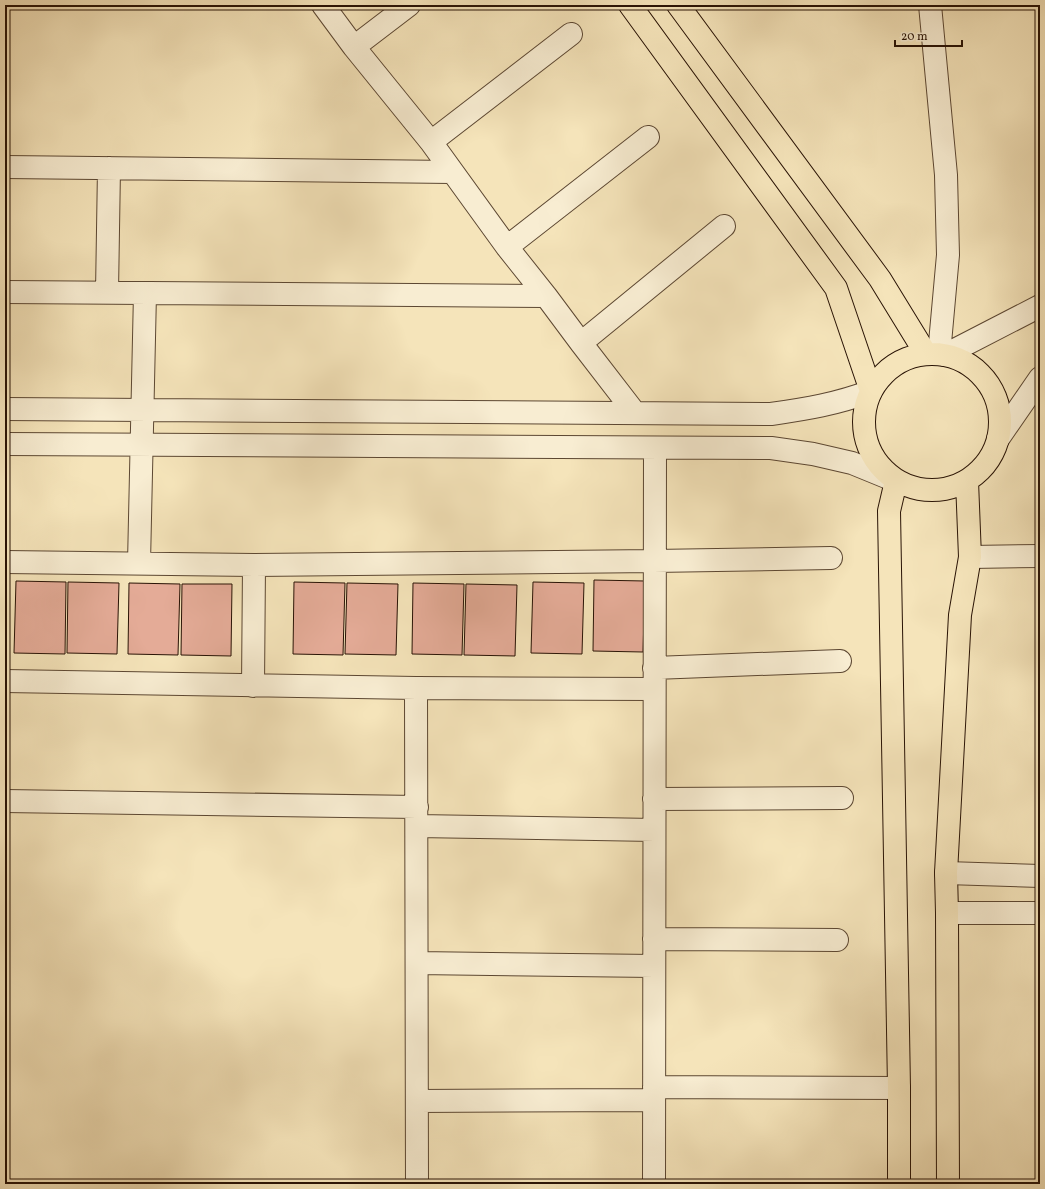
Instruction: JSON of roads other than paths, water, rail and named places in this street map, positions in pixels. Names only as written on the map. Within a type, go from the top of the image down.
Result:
[{"type":"main road","points":[[630,5],[836,288],[871,391]]},
{"type":"main road","points":[[678,5],[937,355]]},
{"type":"main road","points":[[937,355],[966,363],[983,377],[990,386],[998,406],[1000,428],[998,439],[987,463],[974,476],[967,481],[950,488],[932,491],[913,488],[896,481],[887,475],[874,460],[866,441],[864,431],[864,411],[871,391],[877,382],[894,366],[915,356],[937,355]]},
{"type":"main road","points":[[896,481],[889,511],[899,1088],[899,1184]]},
{"type":"main road","points":[[948,1184],[946,874],[960,614],[970,557],[967,481]]},
{"type":"street","points":[[323,5],[354,47],[431,142],[506,247],[546,296],[581,344],[635,413]]},
{"type":"street","points":[[354,47],[409,5]]},
{"type":"street","points":[[930,5],[946,175],[948,255],[937,355]]},
{"type":"street","points":[[431,142],[572,34]]},
{"type":"street","points":[[506,247],[648,138]]},
{"type":"street","points":[[5,167],[452,172]]},
{"type":"street","points":[[107,292],[109,168]]},
{"type":"street","points":[[581,344],[724,226]]},
{"type":"street","points":[[5,292],[546,296]]},
{"type":"street","points":[[139,563],[145,293]]},
{"type":"street","points":[[937,355],[1040,306]]},
{"type":"street","points":[[998,439],[1040,378]]},
{"type":"street","points":[[5,409],[771,414],[849,400],[871,391]]},
{"type":"street","points":[[5,444],[778,449],[813,454],[852,463],[896,481]]},
{"type":"street","points":[[654,1184],[655,448]]},
{"type":"street","points":[[970,557],[1040,556]]},
{"type":"street","points":[[5,562],[254,565],[831,558]]},
{"type":"street","points":[[253,686],[254,565]]},
{"type":"street","points":[[654,668],[840,661]]},
{"type":"street","points":[[5,681],[253,686],[654,689]]},
{"type":"street","points":[[416,688],[417,1184]]},
{"type":"street","points":[[654,799],[842,798]]},
{"type":"street","points":[[5,801],[417,816],[654,830]]},
{"type":"street","points":[[946,874],[1040,876]]},
{"type":"street","points":[[947,913],[1040,913]]},
{"type":"street","points":[[654,939],[837,940]]},
{"type":"street","points":[[417,964],[654,966]]},
{"type":"street","points":[[417,1101],[899,1088]]}]
